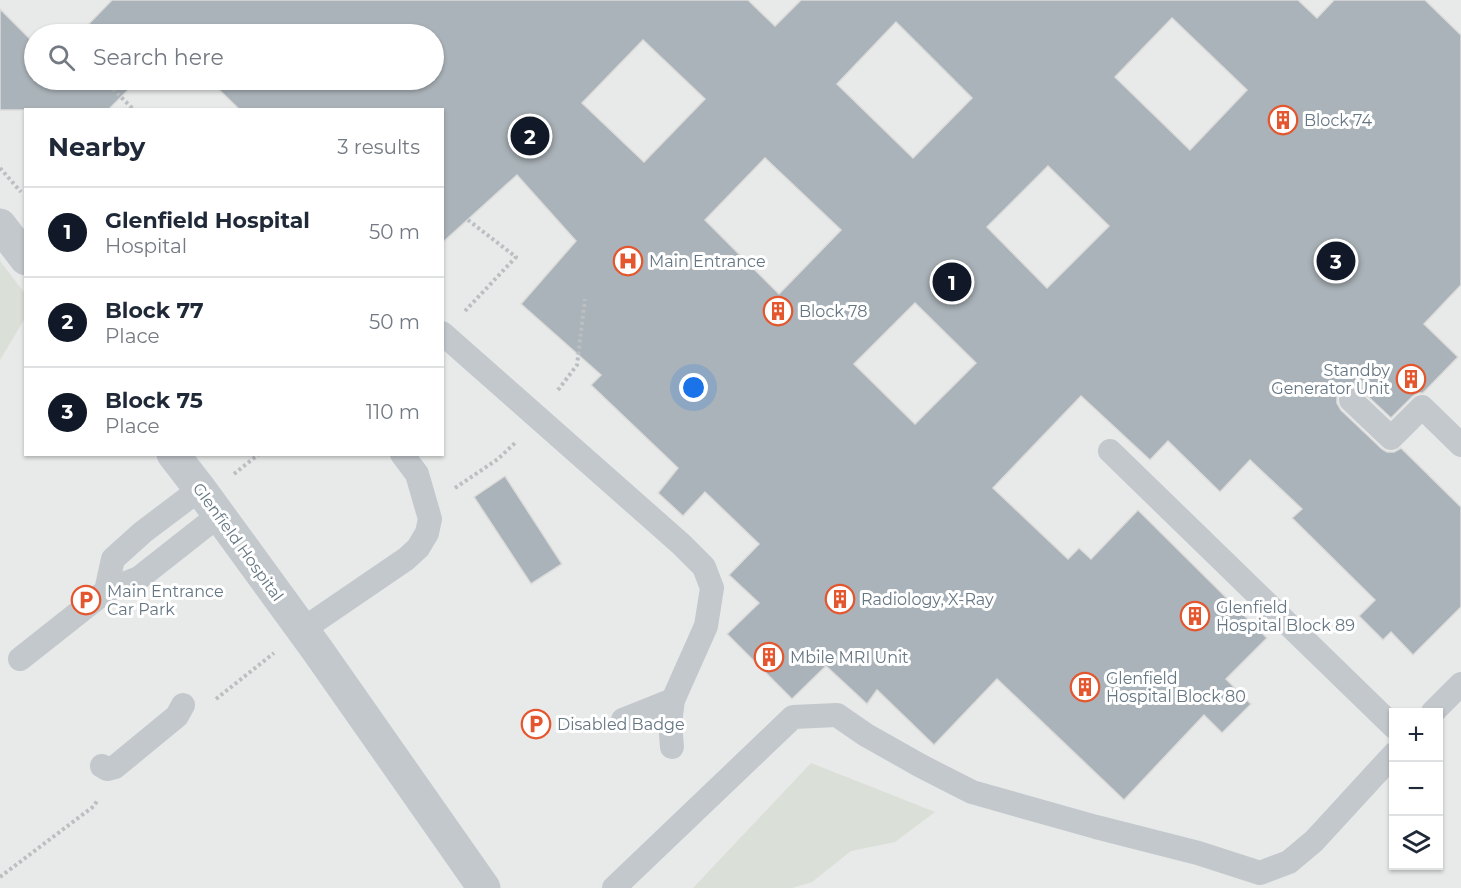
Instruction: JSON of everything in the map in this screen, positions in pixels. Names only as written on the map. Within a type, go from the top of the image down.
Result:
[{"type":"street","points":[[0,225],[24,256]]},
{"type":"street","name":"Glenfield Hospital","points":[[175,456],[302,630],[484,888]]},
{"type":"lane","points":[[444,335],[672,536],[704,567],[712,588],[706,626],[673,700],[670,723],[672,747]]},
{"type":"lane","points":[[1351,400],[1391,438],[1422,407],[1461,445]]},
{"type":"lane","points":[[1110,451],[1389,722]]},
{"type":"lane","points":[[302,630],[406,559],[418,548],[427,533],[430,519],[417,474],[404,456]]},
{"type":"lane","points":[[106,591],[113,559],[143,532],[210,502]]},
{"type":"lane","points":[[20,659],[106,591],[139,578],[210,502]]},
{"type":"lane","points":[[1437,708],[1461,684]]},
{"type":"lane","points":[[623,720],[673,700]]},
{"type":"lane","points":[[102,766],[107,769],[115,767],[177,716],[183,705]]},
{"type":"lane","points":[[614,888],[793,717],[837,715],[866,735],[972,792],[1096,828],[1198,853],[1266,880],[1314,841],[1389,759]]},
{"type":"path","points":[[114,90],[132,108]]},
{"type":"path","points":[[0,168],[24,195]]},
{"type":"path","points":[[444,333],[516,257],[468,220]]},
{"type":"shaded area","points":[[0,0],[1461,0],[1461,888],[0,888]]},
{"type":"shaded area","points":[[0,261],[24,292],[24,320],[0,360]]},
{"type":"shaded area","points":[[811,763],[935,812],[895,842],[851,851],[812,882],[792,888],[693,888]]},
{"type":"building","points":[[112,0],[748,0],[775,26],[801,0],[1298,0],[1317,18],[1334,0],[1425,0],[1461,35],[1461,285],[1424,324],[1458,357],[1423,393],[1412,397],[1391,418],[1355,386],[1348,386],[1341,390],[1337,396],[1337,403],[1341,410],[1382,449],[1394,452],[1401,448],[1461,507],[1461,607],[1413,655],[1391,632],[1383,640],[1359,616],[1375,600],[1292,518],[1302,509],[1250,460],[1220,492],[1168,441],[1150,460],[1081,396],[993,488],[1068,559],[1079,548],[1091,559],[1138,510],[1267,638],[1226,679],[1251,704],[1222,733],[1204,715],[1124,800],[997,679],[934,745],[877,690],[867,704],[826,666],[792,699],[727,634],[759,603],[729,575],[759,544],[705,492],[683,516],[658,493],[678,468],[591,385],[601,375],[521,304],[576,241],[517,175],[444,241],[444,108],[238,108],[219,90],[444,90],[444,24],[89,24]],"holes":[[[1172,18],[1247,90],[1190,150],[1115,77]],[[896,22],[972,98],[913,158],[837,84]],[[643,40],[705,99],[644,162],[582,103]],[[765,158],[841,230],[779,294],[705,220]],[[1048,166],[1109,226],[1047,288],[987,227]],[[915,303],[976,363],[915,424],[854,364]]]},
{"type":"building","points":[[0,9],[24,33],[24,90],[128,90],[110,108],[0,110]]},
{"type":"building","points":[[505,476],[562,564],[531,584],[474,497]]},
{"type":"place","name":"Block 74","points":[[1283,120]]},
{"type":"place","name":"Block 77","points":[[530,136]]},
{"type":"place","name":"Main Entrance","points":[[628,261]]},
{"type":"place","name":"Block 75","points":[[1336,261]]},
{"type":"place","name":"Glenfield Hospital","points":[[952,282]]},
{"type":"place","name":"Block 78","points":[[778,311]]},
{"type":"place","name":"Standby Generator Unit","points":[[1411,379]]},
{"type":"place","name":"Radiology, X-Ray","points":[[840,599]]},
{"type":"place","name":"Main Entrance Car Park","points":[[86,600]]},
{"type":"place","name":"Glenfield Hospital Block 89","points":[[1195,616]]},
{"type":"place","name":"Mbile MRI Unit","points":[[769,657]]},
{"type":"place","name":"Glenfield Hospital Block 80","points":[[1085,687]]},
{"type":"place","name":"Disabled Badge","points":[[536,724]]}]
